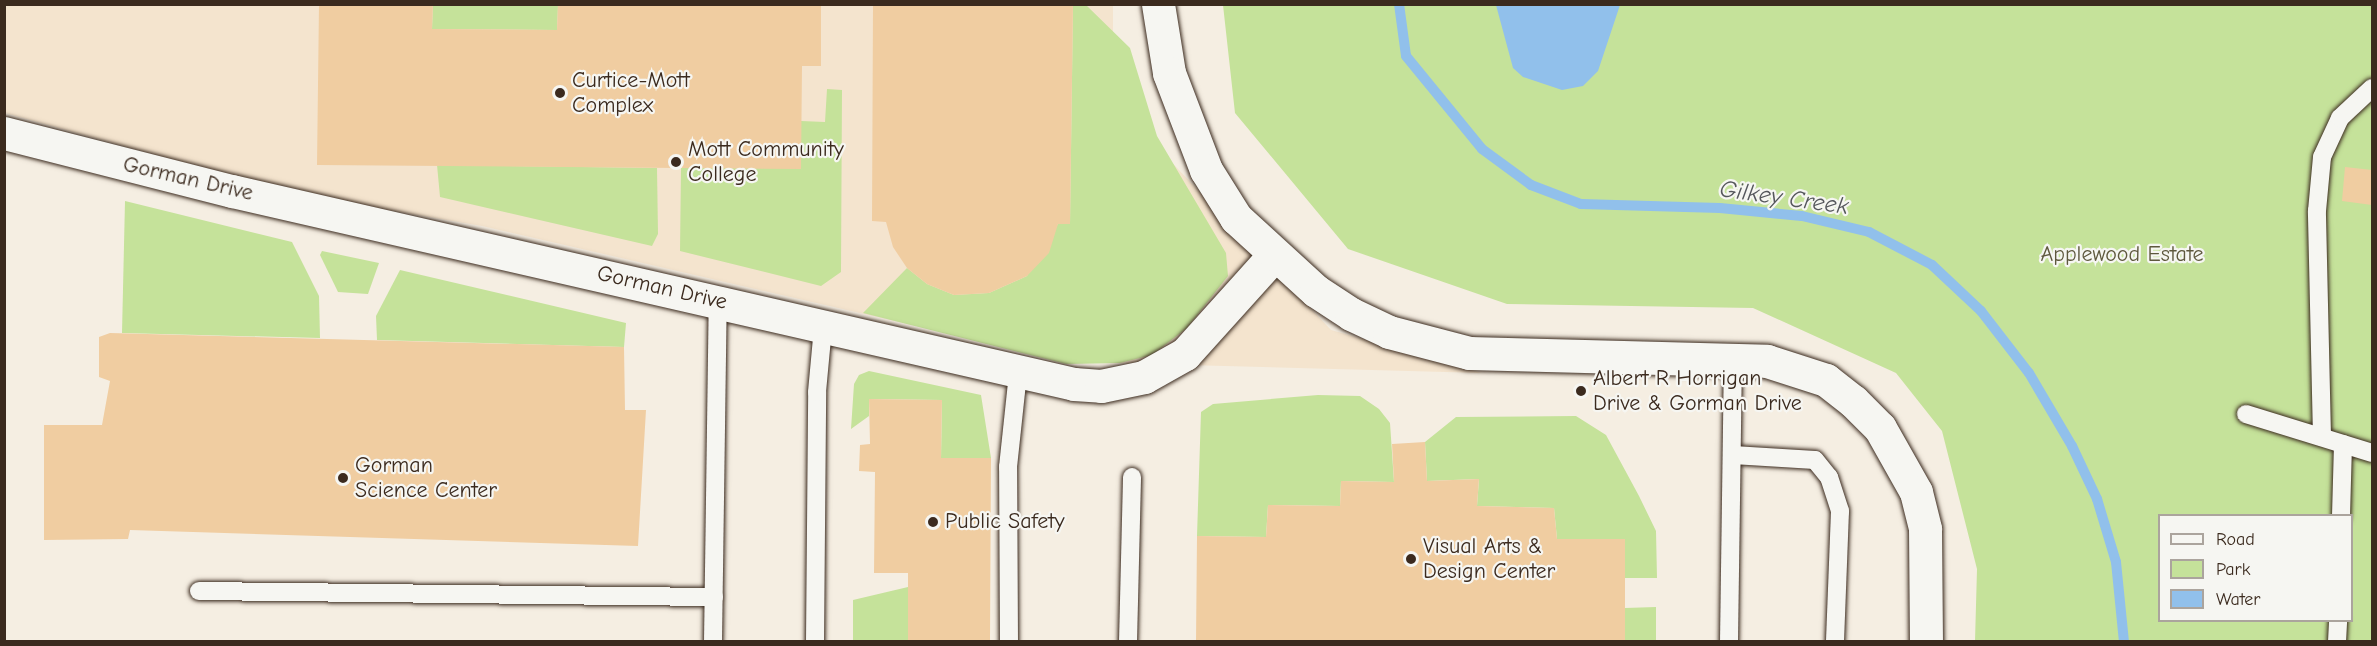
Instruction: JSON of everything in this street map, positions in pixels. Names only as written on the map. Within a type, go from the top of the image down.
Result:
[{"type":"street","points":[[1158,4],[1169,74],[1206,170],[1236,218],[1274,255],[1352,314],[1389,332],[1469,353],[1733,358],[1767,361],[1826,380],[1880,428],[1901,458],[1916,492],[1925,529],[1926,642]]},
{"type":"street","name":"Gorman Drive","points":[[4,133],[232,191],[718,301],[1018,373],[1101,386],[1144,377],[1185,354],[1206,336],[1274,255]]},
{"type":"lane","points":[[2322,437],[2317,211],[2322,158],[2340,118],[2373,88]]},
{"type":"lane","points":[[713,642],[718,301]]},
{"type":"lane","points":[[815,642],[817,392],[823,327]]},
{"type":"lane","points":[[1729,642],[1733,358]]},
{"type":"lane","points":[[1009,642],[1008,467],[1018,373]]},
{"type":"lane","points":[[2246,414],[2373,453]]},
{"type":"lane","points":[[2341,514],[2343,444]]},
{"type":"lane","points":[[1733,454],[1815,460],[1829,477],[1840,511],[1835,642]]},
{"type":"lane","points":[[1128,642],[1132,477]]},
{"type":"lane","points":[[199,591],[714,597]]},
{"type":"lane","points":[[2337,642],[2338,622]]},
{"type":"shaded area","name":"Mott Community College","points":[[4,5],[1113,5],[1113,42],[1140,129],[1331,330],[1482,373],[1073,362],[482,226],[299,195],[5,113]]},
{"type":"green space","points":[[433,5],[558,5],[557,30],[432,29]]},
{"type":"green space","points":[[1073,5],[1086,5],[1130,48],[1157,136],[1226,253],[1228,276],[1187,328],[1152,355],[1120,363],[1066,364],[863,313],[907,268],[927,284],[954,295],[989,293],[1027,276],[1058,224],[1070,224]]},
{"type":"green space","name":"Applewood Estate","points":[[1223,5],[2372,5],[2372,641],[1975,641],[1977,569],[1942,431],[1896,373],[1753,308],[1507,304],[1348,249],[1235,113]]},
{"type":"green space","points":[[827,89],[842,90],[841,272],[821,286],[680,251],[681,168],[801,121],[825,122]]},
{"type":"green space","points":[[437,165],[657,168],[658,234],[652,246],[440,197]]},
{"type":"green space","points":[[125,201],[292,242],[319,296],[320,338],[122,333]]},
{"type":"green space","points":[[322,251],[379,263],[368,294],[338,292],[320,255]]},
{"type":"green space","points":[[400,270],[626,323],[624,347],[377,340],[376,316]]},
{"type":"green space","points":[[869,371],[981,395],[991,458],[941,458],[942,400],[869,399],[869,416],[851,429],[854,384],[859,375]]},
{"type":"green space","points":[[1318,395],[1360,396],[1379,409],[1390,423],[1394,482],[1341,481],[1340,506],[1268,505],[1266,537],[1197,536],[1201,412],[1213,404]]},
{"type":"green space","points":[[1576,416],[1606,435],[1639,496],[1656,531],[1657,578],[1625,578],[1624,539],[1557,539],[1554,508],[1477,506],[1479,479],[1427,481],[1425,442],[1456,417]]},
{"type":"green space","points":[[908,587],[908,641],[853,642],[853,600]]},
{"type":"green space","points":[[1656,607],[1656,641],[1625,641],[1625,608]]},
{"type":"water","points":[[1496,4],[1620,5],[1598,71],[1583,86],[1562,90],[1523,77],[1513,68]]},
{"type":"building","name":"Curtice-Mott Complex","points":[[319,4],[433,4],[432,29],[557,30],[558,4],[821,4],[821,66],[802,66],[801,169],[317,165]]},
{"type":"building","points":[[873,4],[1073,4],[1070,224],[1058,224],[1049,253],[1027,276],[989,293],[954,295],[927,284],[907,268],[893,247],[886,222],[872,221]]},
{"type":"building","points":[[2345,167],[2372,170],[2372,205],[2342,201]]},
{"type":"building","name":"Gorman Science Center","points":[[110,333],[624,347],[625,410],[646,410],[638,546],[130,530],[128,539],[44,540],[44,425],[102,425],[110,381],[99,377],[99,337]]},
{"type":"building","name":"Public Safety","points":[[869,399],[942,400],[941,458],[991,458],[990,642],[908,642],[908,573],[874,573],[875,472],[859,471],[860,445],[870,444]]},
{"type":"building","name":"Visual Arts & Design Center","points":[[1425,442],[1427,481],[1479,479],[1477,506],[1554,508],[1557,539],[1625,539],[1625,642],[1196,642],[1197,536],[1266,537],[1268,505],[1340,506],[1341,481],[1394,482],[1392,444]]},
{"type":"waterway","name":"Gilkey Creek","points":[[1399,4],[1406,56],[1482,149],[1531,185],[1581,204],[1720,208],[1802,216],[1869,232],[1932,265],[1981,311],[2029,373],[2072,446],[2097,499],[2116,562],[2124,642]]},
{"type":"place","name":"Curtice-Mott Complex","points":[[560,93]]},
{"type":"place","name":"Mott Community College","points":[[676,162]]},
{"type":"place","name":"Albert R Horrigan Drive & Gorman Drive","points":[[1581,391]]},
{"type":"place","name":"Gorman Science Center","points":[[343,478]]},
{"type":"place","name":"Public Safety","points":[[933,522]]},
{"type":"place","name":"Visual Arts & Design Center","points":[[1411,559]]}]
